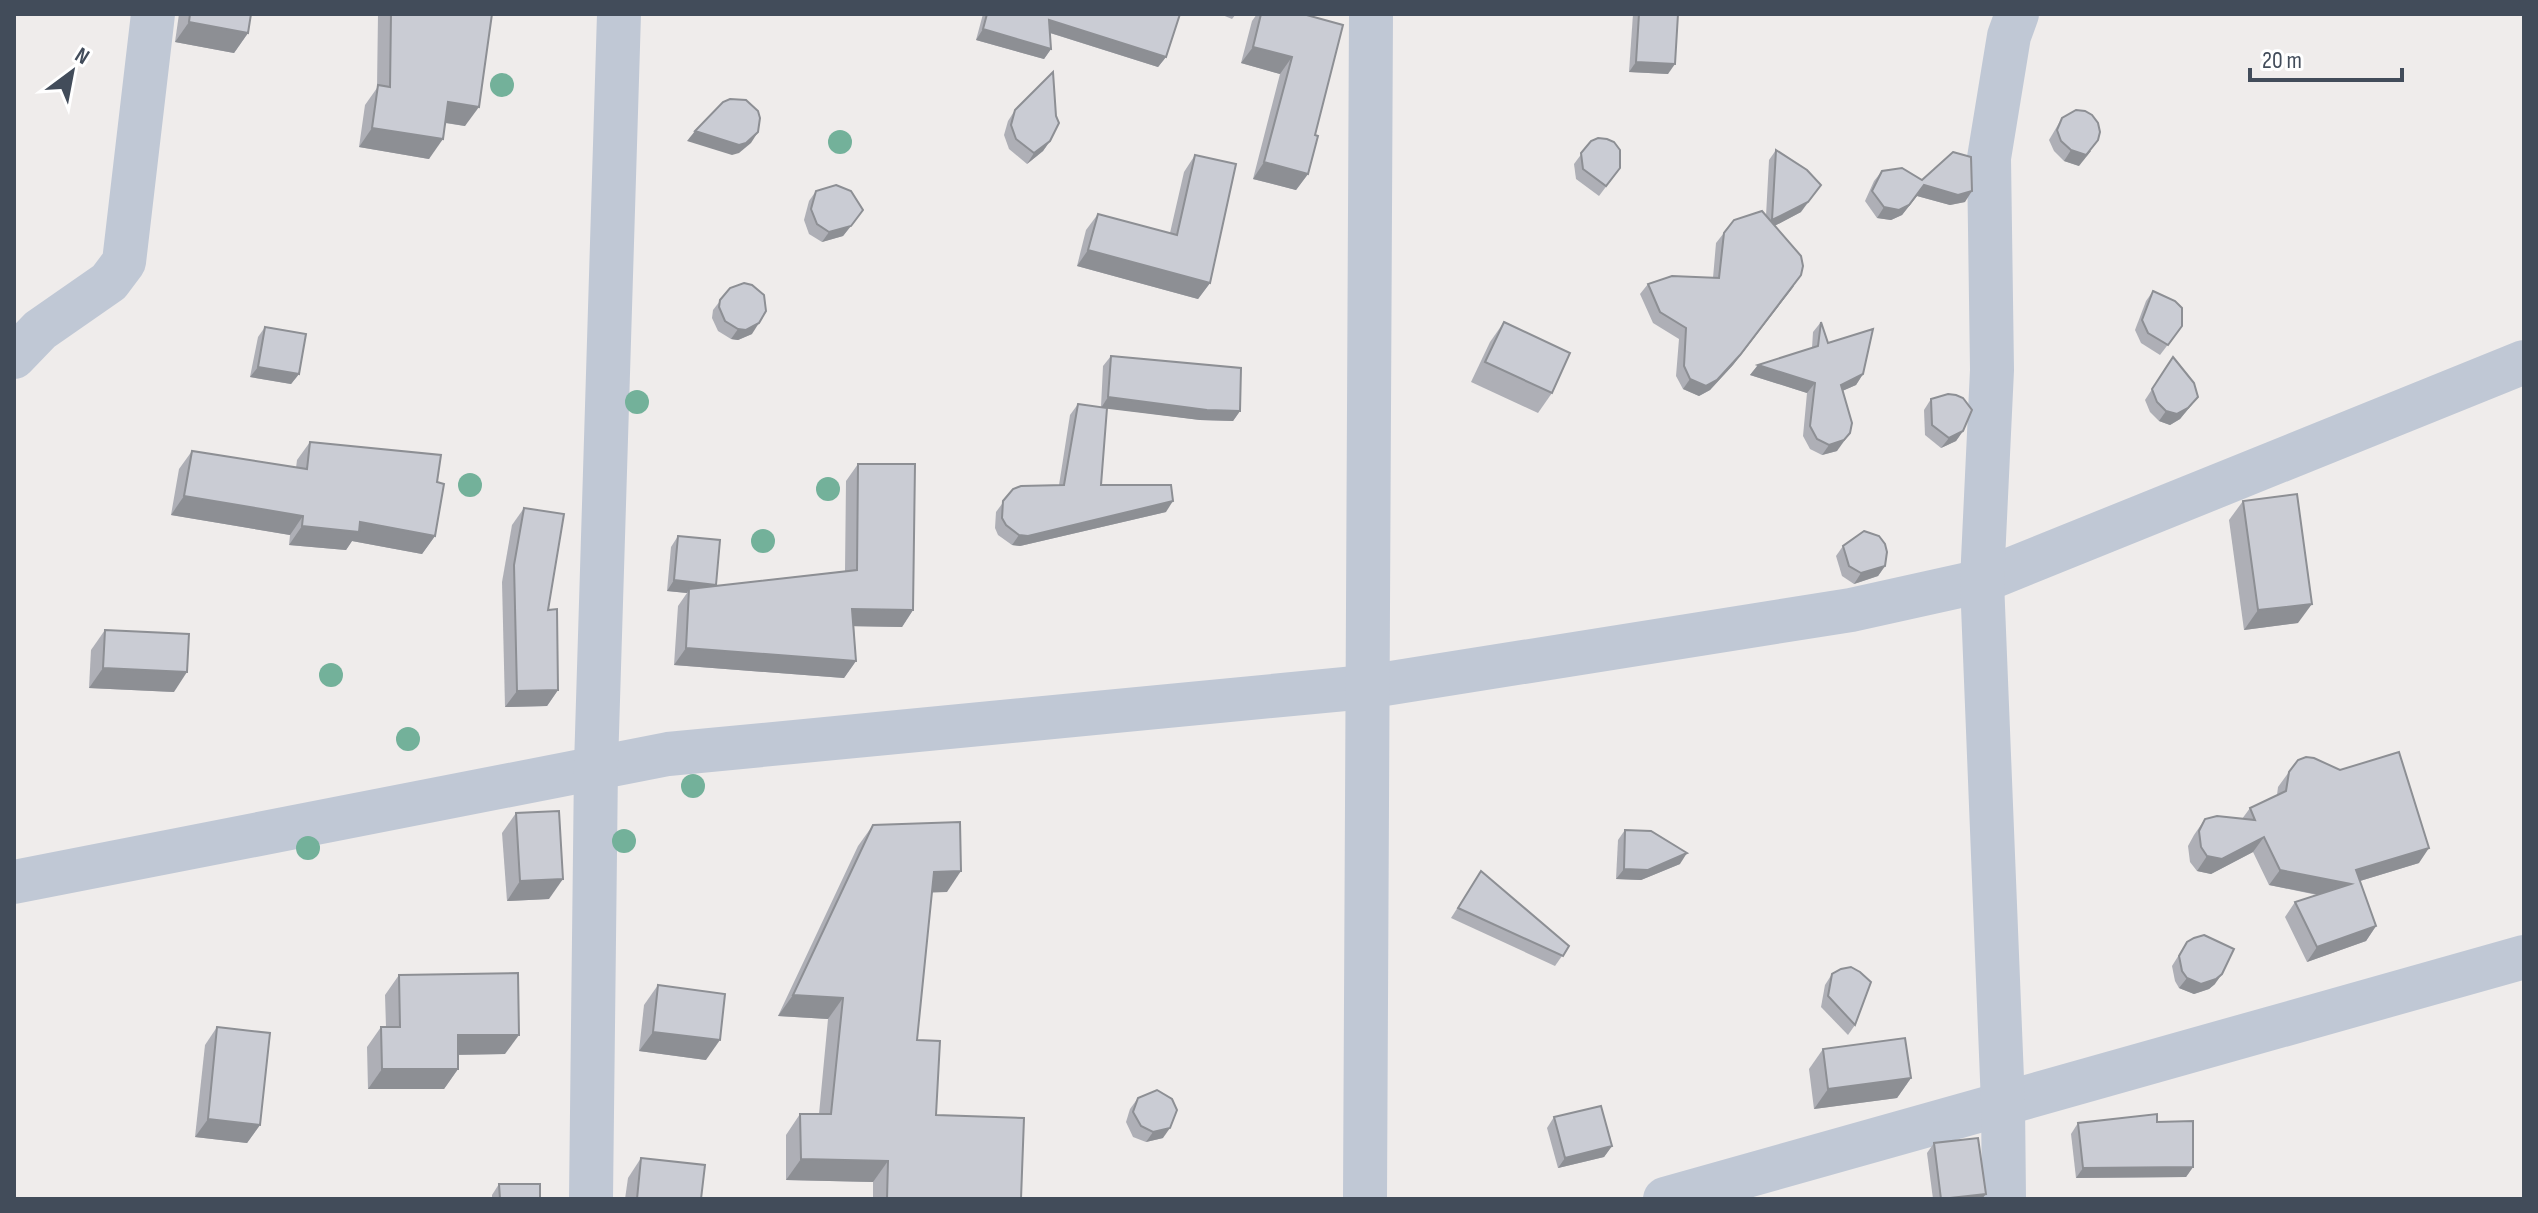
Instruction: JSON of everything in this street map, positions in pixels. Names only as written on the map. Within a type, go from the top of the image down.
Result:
[{"type":"street","points":[[14,357],[40,330],[109,282],[124,262],[153,14]]},
{"type":"street","points":[[591,1199],[596,766],[619,14]]},
{"type":"street","points":[[1365,1199],[1371,14]]},
{"type":"street","points":[[2004,1199],[1982,581],[1992,370],[1989,158],[2009,36],[2017,14]]},
{"type":"street","points":[[14,882],[668,754],[1366,687],[1851,610],[1982,581],[2524,362]]},
{"type":"street","points":[[1665,1199],[2524,957]]},
{"type":"building","points":[[190,14],[251,14],[248,33],[189,22]]},
{"type":"building","points":[[391,14],[492,14],[479,107],[448,102],[443,139],[372,128],[378,85],[390,87]]},
{"type":"building","points":[[987,14],[1180,14],[1166,57],[1049,20],[1051,49],[983,29]]},
{"type":"building","points":[[1261,14],[1303,14],[1343,25],[1308,174],[1264,162],[1292,57],[1253,47]]},
{"type":"building","points":[[1639,14],[1678,14],[1675,64],[1636,62]]},
{"type":"building","points":[[1053,72],[1059,123],[1050,141],[1034,153],[1016,139],[1011,125],[1015,110]]},
{"type":"building","points":[[746,100],[758,111],[758,132],[746,143],[739,145],[695,131],[723,102]]},
{"type":"building","points":[[2076,110],[2092,115],[2100,132],[2098,140],[2086,155],[2071,150],[2061,141],[2057,130],[2062,118]]},
{"type":"building","points":[[1598,138],[1614,142],[1620,150],[1620,168],[1606,186],[1583,169],[1581,153]]},
{"type":"building","points":[[1776,150],[1807,170],[1821,185],[1808,202],[1772,220]]},
{"type":"building","points":[[1953,152],[1971,157],[1972,191],[1958,195],[1924,185],[1909,205],[1899,210],[1884,207],[1872,191],[1882,171],[1902,168],[1922,180]]},
{"type":"building","points":[[1195,155],[1236,164],[1210,283],[1088,250],[1098,214],[1177,235]]},
{"type":"building","points":[[836,185],[851,191],[863,210],[851,226],[829,232],[817,224],[811,209],[816,191]]},
{"type":"building","points":[[1762,211],[1801,256],[1801,275],[1740,355],[1717,380],[1706,386],[1690,379],[1684,366],[1686,328],[1660,312],[1648,284],[1672,276],[1719,278],[1724,233],[1734,220]]},
{"type":"building","points":[[744,283],[752,285],[764,295],[766,311],[759,323],[746,330],[725,321],[719,307],[720,300],[730,288]]},
{"type":"building","points":[[2153,291],[2175,301],[2182,308],[2182,326],[2168,345],[2148,333],[2142,320]]},
{"type":"building","points":[[1504,322],[1570,353],[1552,393],[1485,362]]},
{"type":"building","points":[[1821,322],[1828,343],[1873,329],[1863,374],[1841,385],[1852,423],[1850,433],[1844,440],[1829,445],[1817,439],[1810,426],[1815,383],[1758,365],[1818,346]]},
{"type":"building","points":[[265,327],[306,334],[299,374],[258,367]]},
{"type":"building","points":[[1111,356],[1241,368],[1240,411],[1207,410],[1108,397]]},
{"type":"building","points":[[2173,357],[2194,383],[2198,397],[2177,414],[2166,411],[2157,402],[2152,389]]},
{"type":"building","points":[[1948,394],[1963,398],[1972,410],[1963,431],[1949,438],[1932,425],[1931,399]]},
{"type":"building","points":[[1078,404],[1107,408],[1101,485],[1171,485],[1173,501],[1028,536],[1019,535],[1002,518],[1003,501],[1013,489],[1021,486],[1064,485]]},
{"type":"building","points":[[310,442],[441,455],[437,482],[444,484],[435,536],[360,522],[359,532],[302,526],[303,516],[184,496],[192,451],[307,469]]},
{"type":"building","points":[[858,464],[915,464],[913,610],[852,609],[856,661],[686,648],[689,589],[857,570]]},
{"type":"building","points":[[2297,494],[2312,604],[2258,610],[2243,501]]},
{"type":"building","points":[[524,508],[564,514],[548,610],[557,609],[558,690],[517,691],[514,565]]},
{"type":"building","points":[[1864,531],[1879,536],[1887,552],[1885,566],[1861,573],[1849,566],[1843,546]]},
{"type":"building","points":[[678,536],[720,540],[716,585],[674,580]]},
{"type":"building","points":[[105,630],[189,634],[187,672],[103,668]]},
{"type":"building","points":[[2399,752],[2429,848],[2356,870],[2376,926],[2317,947],[2295,902],[2351,884],[2280,870],[2264,837],[2222,859],[2207,856],[2201,847],[2199,831],[2205,819],[2217,816],[2255,820],[2250,808],[2286,791],[2289,772],[2298,760],[2314,758],[2340,770]]},
{"type":"building","points":[[559,811],[563,879],[520,881],[516,813]]},
{"type":"building","points":[[960,822],[961,871],[934,872],[917,1040],[940,1041],[936,1115],[1024,1118],[1021,1199],[887,1199],[888,1161],[801,1159],[800,1114],[831,1114],[843,998],[793,995],[873,825]]},
{"type":"building","points":[[1625,830],[1651,831],[1687,853],[1648,870],[1624,869]]},
{"type":"building","points":[[1481,871],[1569,946],[1563,956],[1458,908]]},
{"type":"building","points":[[2204,935],[2234,949],[2222,974],[2201,984],[2187,978],[2179,956],[2187,942]]},
{"type":"building","points":[[1851,967],[1871,982],[1855,1025],[1828,996],[1832,974]]},
{"type":"building","points":[[518,973],[519,1035],[458,1035],[458,1069],[382,1069],[381,1027],[400,1027],[399,975]]},
{"type":"building","points":[[658,985],[725,994],[720,1040],[653,1032]]},
{"type":"building","points":[[217,1027],[270,1033],[260,1125],[208,1119]]},
{"type":"building","points":[[1905,1038],[1911,1078],[1828,1089],[1823,1049]]},
{"type":"building","points":[[1157,1090],[1172,1099],[1177,1110],[1170,1128],[1153,1132],[1141,1126],[1133,1112],[1138,1098]]},
{"type":"building","points":[[1601,1106],[1612,1146],[1565,1158],[1554,1117]]},
{"type":"building","points":[[2157,1114],[2157,1122],[2193,1121],[2193,1167],[2083,1168],[2078,1123]]},
{"type":"building","points":[[1978,1138],[1986,1194],[1941,1199],[1934,1143]]},
{"type":"building","points":[[641,1158],[705,1165],[701,1199],[637,1199]]},
{"type":"building","points":[[499,1184],[540,1184],[540,1199],[500,1199]]}]
